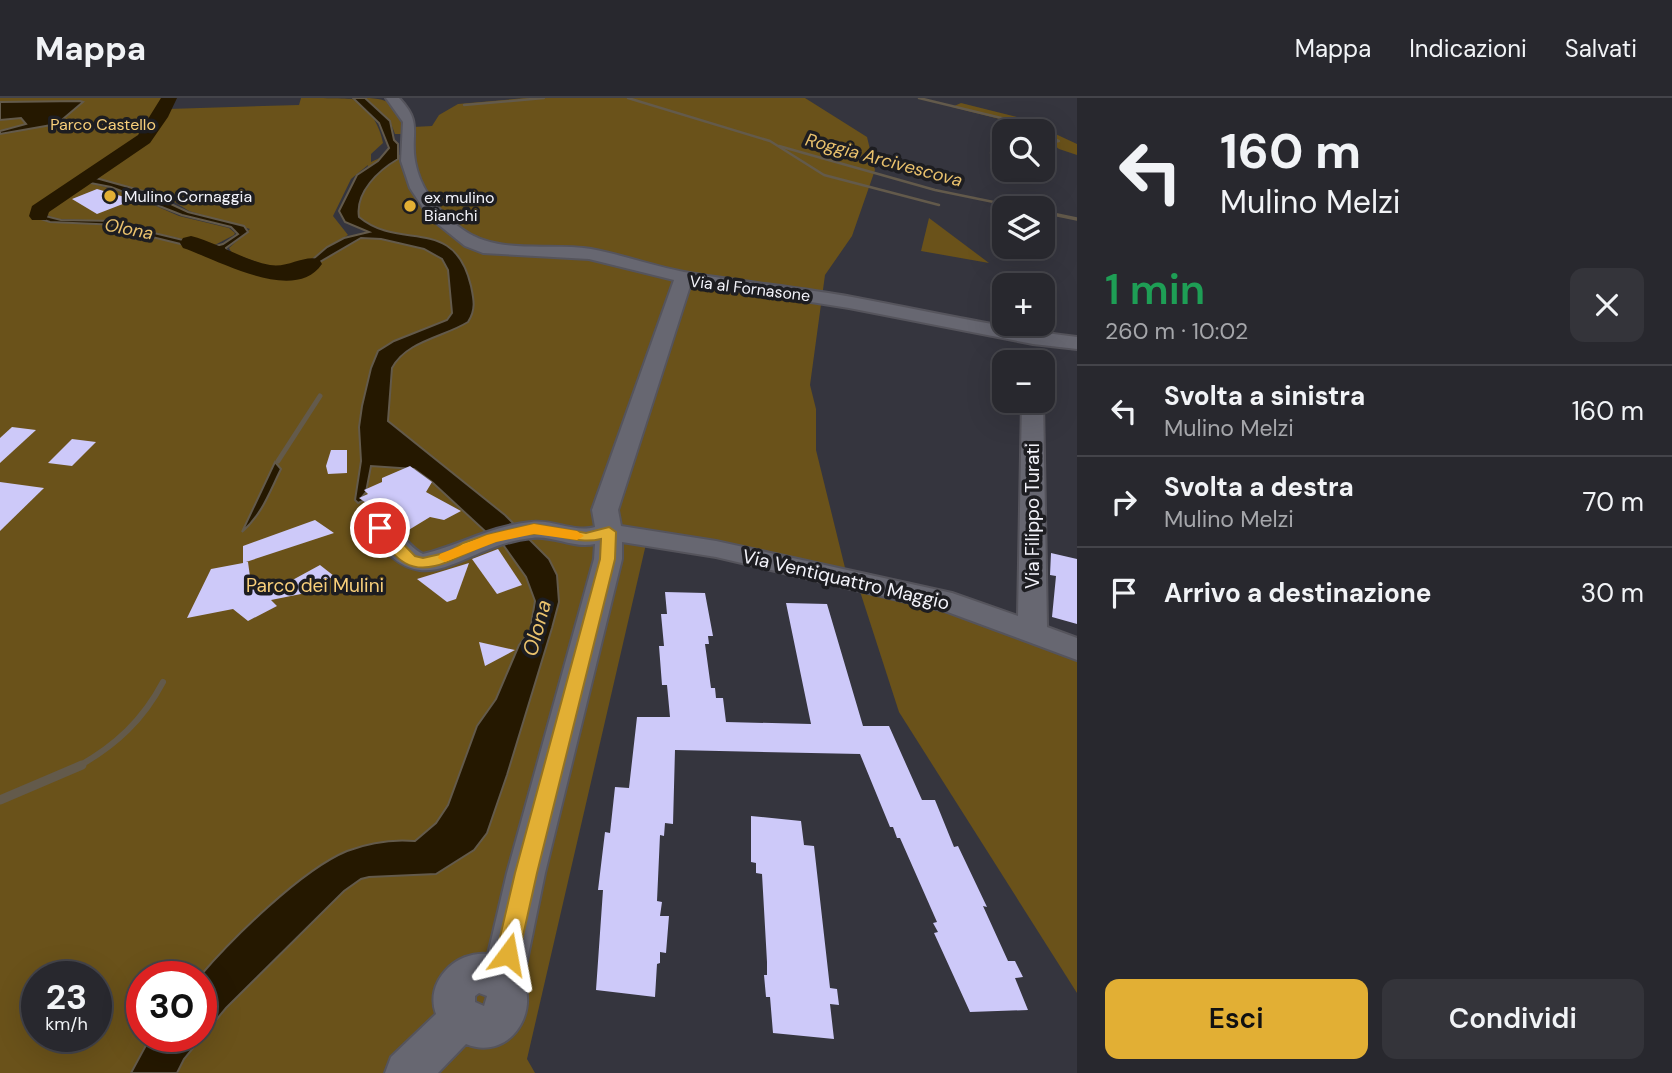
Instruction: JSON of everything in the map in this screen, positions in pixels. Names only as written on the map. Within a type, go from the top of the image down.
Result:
[{"type":"street","points":[[392,98],[410,119],[407,159],[410,172],[435,216],[469,242],[483,248],[589,254],[684,277]]},
{"type":"street","name":"Via al Fornasone","points":[[407,1073],[461,1019],[478,1027],[488,1026],[504,1015],[509,997],[502,981],[526,873],[608,559],[609,532],[605,510],[684,277],[849,302],[1033,338],[1077,343]]},
{"type":"street","points":[[1033,338],[1033,350]]},
{"type":"street","name":"Via Filippo Turati","points":[[1031,630],[1032,413]]},
{"type":"street","name":"Via Ventiquattro Maggio","points":[[380,528],[410,559],[423,563],[454,555],[492,538],[534,529],[586,538],[609,532],[716,549],[905,591],[1031,630],[1077,649]]},
{"type":"green space","name":"Parco dei Mulini","points":[[0,98],[169,98],[139,139],[86,182],[124,192],[179,216],[229,228],[234,235],[213,246],[160,234],[222,250],[243,261],[273,268],[232,253],[229,248],[250,229],[189,211],[168,198],[99,179],[99,176],[130,156],[148,139],[168,109],[299,105],[301,98],[352,99],[364,106],[376,123],[383,143],[371,154],[371,162],[386,155],[410,155],[413,127],[432,126],[439,115],[458,104],[526,98],[805,98],[867,137],[875,170],[852,236],[825,275],[810,385],[816,409],[816,450],[849,584],[646,544],[527,1059],[535,1073],[0,1073]],"holes":[[[368,165],[365,182],[342,210],[372,233],[347,240],[304,267],[279,269],[305,263],[348,235],[333,216],[351,179]],[[38,209],[46,209],[47,215],[56,219],[120,221],[155,233],[114,222],[40,219]]]},
{"type":"green space","points":[[365,98],[382,100],[394,106],[403,117],[406,134],[395,134],[390,121]]},
{"type":"green space","points":[[961,103],[1023,119],[1000,119],[952,107]]},
{"type":"green space","points":[[1055,134],[1077,144],[1077,155],[1055,146]]},
{"type":"green space","points":[[929,218],[989,263],[921,251]]},
{"type":"green space","points":[[856,579],[1077,649],[1077,993],[899,712]]},
{"type":"water","points":[[165,98],[170,98],[157,127],[135,149],[96,178],[143,191],[188,212],[244,226],[248,232],[226,248],[227,252],[249,262],[286,270],[306,265],[327,247],[344,238],[369,232],[345,222],[339,211],[357,175],[378,161],[389,148],[379,123],[353,98],[365,98],[390,121],[394,140],[398,144],[398,159],[383,169],[370,183],[361,199],[359,217],[375,227],[439,242],[452,250],[463,264],[474,305],[468,322],[416,346],[398,359],[392,368],[388,421],[505,515],[549,559],[557,575],[559,602],[507,775],[487,833],[474,850],[436,874],[361,879],[344,891],[217,1019],[217,961],[214,961],[268,907],[309,873],[347,851],[381,842],[415,841],[436,823],[448,805],[477,726],[496,699],[519,645],[530,631],[535,601],[526,577],[499,539],[487,533],[414,469],[371,466],[366,492],[362,497],[365,500],[358,503],[355,500],[361,461],[359,427],[371,368],[378,351],[394,341],[447,320],[452,313],[448,270],[442,259],[424,249],[381,239],[361,238],[306,270],[287,274],[243,264],[209,251],[148,236],[119,225],[50,222],[35,217],[52,197],[65,189],[76,187],[44,210],[45,216],[61,220],[117,221],[212,247],[223,244],[238,234],[231,227],[182,215],[111,187],[80,181],[128,146],[156,114]]},
{"type":"water","points":[[0,102],[83,102],[57,124],[0,134],[0,131],[26,124],[21,118],[0,120]]},
{"type":"water","points":[[275,462],[281,469],[260,510],[242,532]]},
{"type":"water","points":[[142,1052],[190,1052],[177,1073],[131,1073]]},
{"type":"building","points":[[97,189],[128,198],[123,200],[128,202],[97,214],[72,199]]},
{"type":"building","points":[[12,427],[36,430],[0,463],[0,438]]},
{"type":"building","points":[[72,439],[96,442],[72,466],[48,463]]},
{"type":"building","points":[[331,450],[347,450],[347,473],[328,474],[326,466]]},
{"type":"building","points":[[410,466],[432,482],[426,492],[461,511],[444,520],[430,517],[407,531],[359,498],[368,494],[364,490],[382,482],[382,478]]},
{"type":"building","points":[[0,482],[44,488],[0,531]]},
{"type":"building","points":[[315,520],[334,533],[246,562],[251,584],[265,595],[320,565],[334,576],[301,594],[271,600],[277,606],[248,621],[233,609],[187,618],[211,569],[243,563],[243,546]]},
{"type":"building","points":[[498,549],[522,585],[497,594],[472,559]]},
{"type":"building","points":[[1051,553],[1077,559],[1077,624],[1052,617],[1056,576],[1050,575]]},
{"type":"building","points":[[469,563],[456,599],[447,602],[417,579]]},
{"type":"building","points":[[665,592],[705,593],[713,636],[708,636],[709,644],[705,644],[711,688],[715,688],[716,698],[723,698],[726,722],[811,724],[786,603],[827,604],[863,726],[889,726],[922,800],[935,800],[954,847],[958,846],[987,907],[983,906],[1008,961],[1015,961],[1023,977],[1015,978],[1028,1010],[970,1012],[934,933],[938,932],[933,923],[937,922],[900,838],[897,838],[893,827],[890,827],[860,754],[675,750],[673,824],[665,823],[664,836],[660,835],[657,901],[662,902],[660,916],[669,916],[666,953],[660,952],[660,963],[657,964],[655,997],[596,990],[603,890],[598,890],[605,832],[610,833],[615,787],[629,788],[637,717],[670,717],[667,685],[662,685],[659,646],[664,646],[661,614],[667,614]]},
{"type":"building","points":[[479,642],[515,650],[485,666]]},
{"type":"building","points":[[751,816],[801,821],[804,845],[814,846],[830,988],[837,989],[839,1005],[830,1004],[834,1039],[773,1033],[770,997],[766,997],[764,975],[767,975],[767,962],[762,874],[756,873],[756,863],[751,862]]},
{"type":"waterway","name":"Olona","points":[[39,216],[39,210],[144,139],[160,117],[169,98]]},
{"type":"waterway","name":"Roggia Arcivescova","points":[[464,105],[544,98]]},
{"type":"waterway","name":"Roggia Arcivescova","points":[[628,98],[770,141],[824,175],[939,205]]},
{"type":"waterway","name":"Roggia Arcivescova","points":[[919,98],[1005,119]]},
{"type":"waterway","name":"Roggia Arcivescova","points":[[1055,139],[1059,141],[1055,142]]},
{"type":"waterway","name":"Roggia Arcivescova","points":[[779,146],[935,190],[992,202]]},
{"type":"waterway","name":"Roggia Arcivescova","points":[[1055,214],[1077,219]]},
{"type":"waterway","name":"Olona","points":[[191,243],[267,272],[297,271],[311,264]]},
{"type":"waterway","points":[[278,461],[320,396]]},
{"type":"waterway","points":[[79,766],[117,740],[147,708],[163,682]]},
{"type":"waterway","points":[[0,800],[82,765]]},
{"type":"slow traffic","points":[[445,558],[492,538],[534,529],[577,536]]},
{"type":"place","name":"Mulino Cornaggia","points":[[110,196]]},
{"type":"place","name":"ex mulino Bianchi","points":[[410,206]]},
{"type":"route","points":[[380,528],[410,559],[423,563],[454,555],[492,538],[534,529],[558,531],[586,538],[609,532],[608,559],[526,873],[508,954]]},
{"type":"park label","name":"Parco Castello","points":[[103,124]]}]
